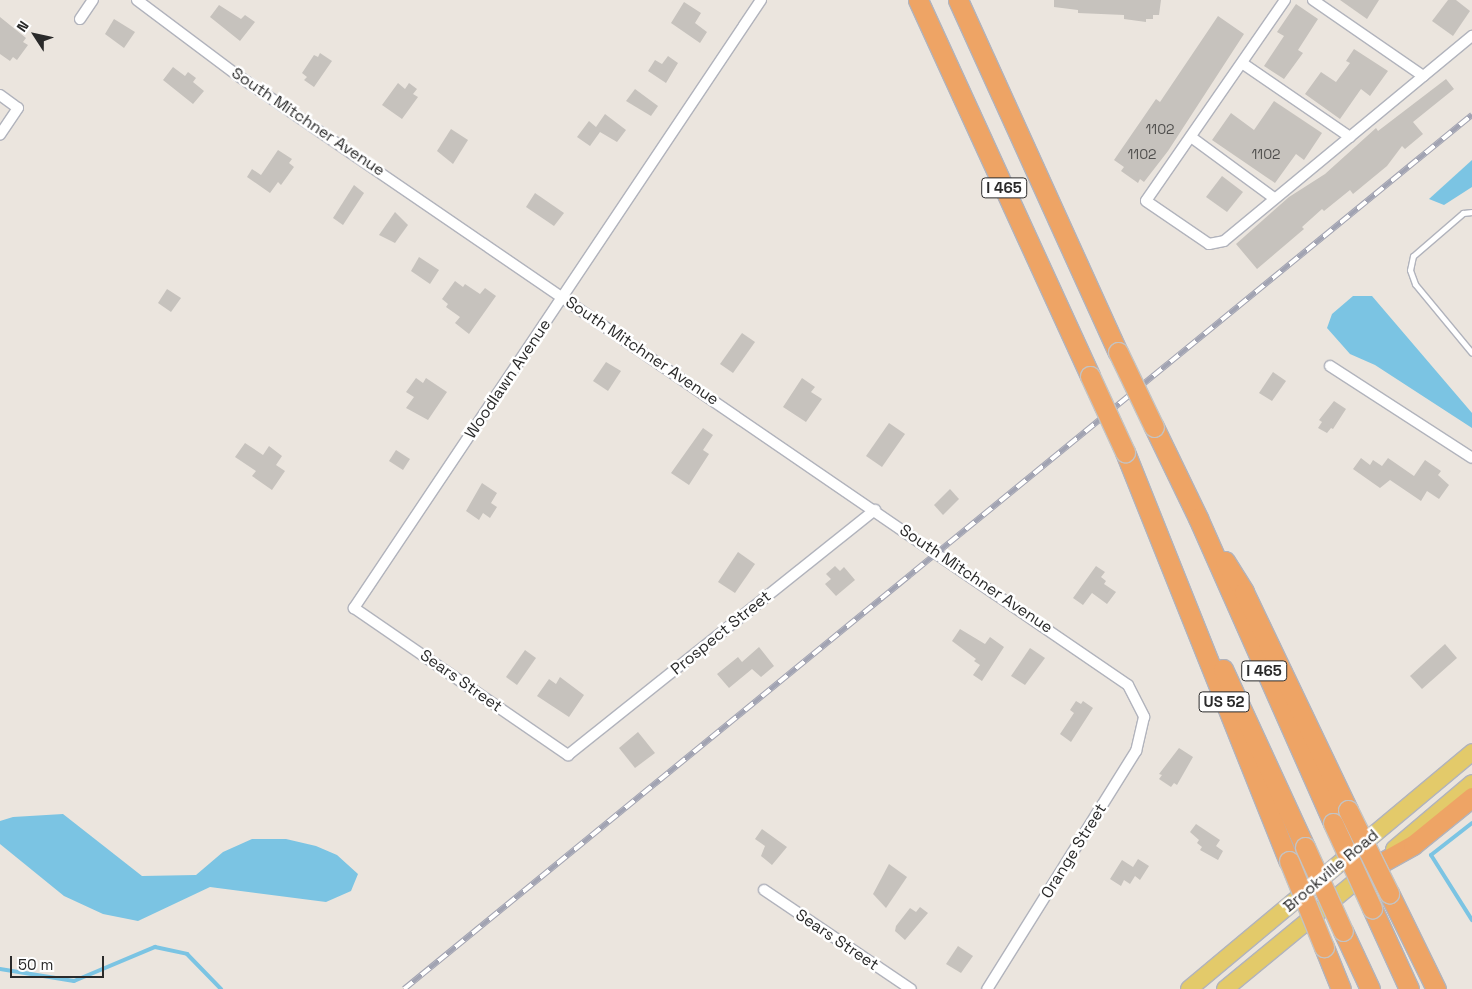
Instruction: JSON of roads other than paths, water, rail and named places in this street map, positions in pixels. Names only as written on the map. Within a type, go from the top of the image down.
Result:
[{"type":"highway","name":"I 465","points":[[918,0],[1090,376],[1162,542],[1370,989]]},
{"type":"highway","name":"I 465","points":[[958,0],[1118,352],[1198,518],[1231,599],[1409,989]]},
{"type":"highway","points":[[1198,518],[1244,592],[1436,989]]},
{"type":"highway","name":"US 52","points":[[1162,542],[1288,861],[1341,989]]},
{"type":"highway","points":[[1370,869],[1413,845],[1472,797]]},
{"type":"main road","name":"Brookville Road","points":[[1189,989],[1472,752]]},
{"type":"main road","name":"Brookville Road","points":[[1225,989],[1472,783]]},
{"type":"street","points":[[80,18],[93,0]]},
{"type":"street","name":"South Mitchner Avenue","points":[[137,0],[237,75],[1110,671],[1128,685],[1141,706]]},
{"type":"street","name":"Woodlawn Avenue","points":[[354,608],[564,297],[761,0]]},
{"type":"street","points":[[1285,0],[1146,201],[1204,242],[1214,244],[1224,241],[1472,36]]},
{"type":"street","points":[[1313,0],[1423,76]]},
{"type":"street","points":[[1242,63],[1350,136]]},
{"type":"street","points":[[0,96],[18,108],[0,134]]},
{"type":"street","points":[[1190,137],[1274,198]]},
{"type":"street","points":[[1330,366],[1472,458]]},
{"type":"street","name":"Prospect Street","points":[[568,755],[875,510]]},
{"type":"street","name":"Sears Street","points":[[354,608],[568,755]]},
{"type":"street","name":"Orange Street","points":[[987,989],[1136,751],[1143,727],[1141,706]]},
{"type":"street","name":"Sears Street","points":[[764,890],[911,989]]},
{"type":"lane","points":[[1472,212],[1463,213],[1413,256],[1410,270],[1415,284],[1472,353]]},
{"type":"water","points":[[1472,160],[1472,187],[1444,205],[1429,199]]},
{"type":"water","points":[[1353,296],[1372,296],[1472,413],[1472,428],[1375,365],[1350,354],[1327,328],[1332,314]]},
{"type":"water","points":[[63,814],[142,876],[196,875],[223,852],[252,839],[286,839],[316,846],[337,855],[358,874],[351,891],[326,902],[210,887],[138,921],[103,914],[64,896],[0,844],[0,821],[13,817]]},
{"type":"waterway","points":[[1472,823],[1431,855],[1472,920]]},
{"type":"waterway","points":[[0,969],[74,981],[155,947],[187,954],[221,989]]},
{"type":"railway","points":[[404,989],[1472,115]]}]
